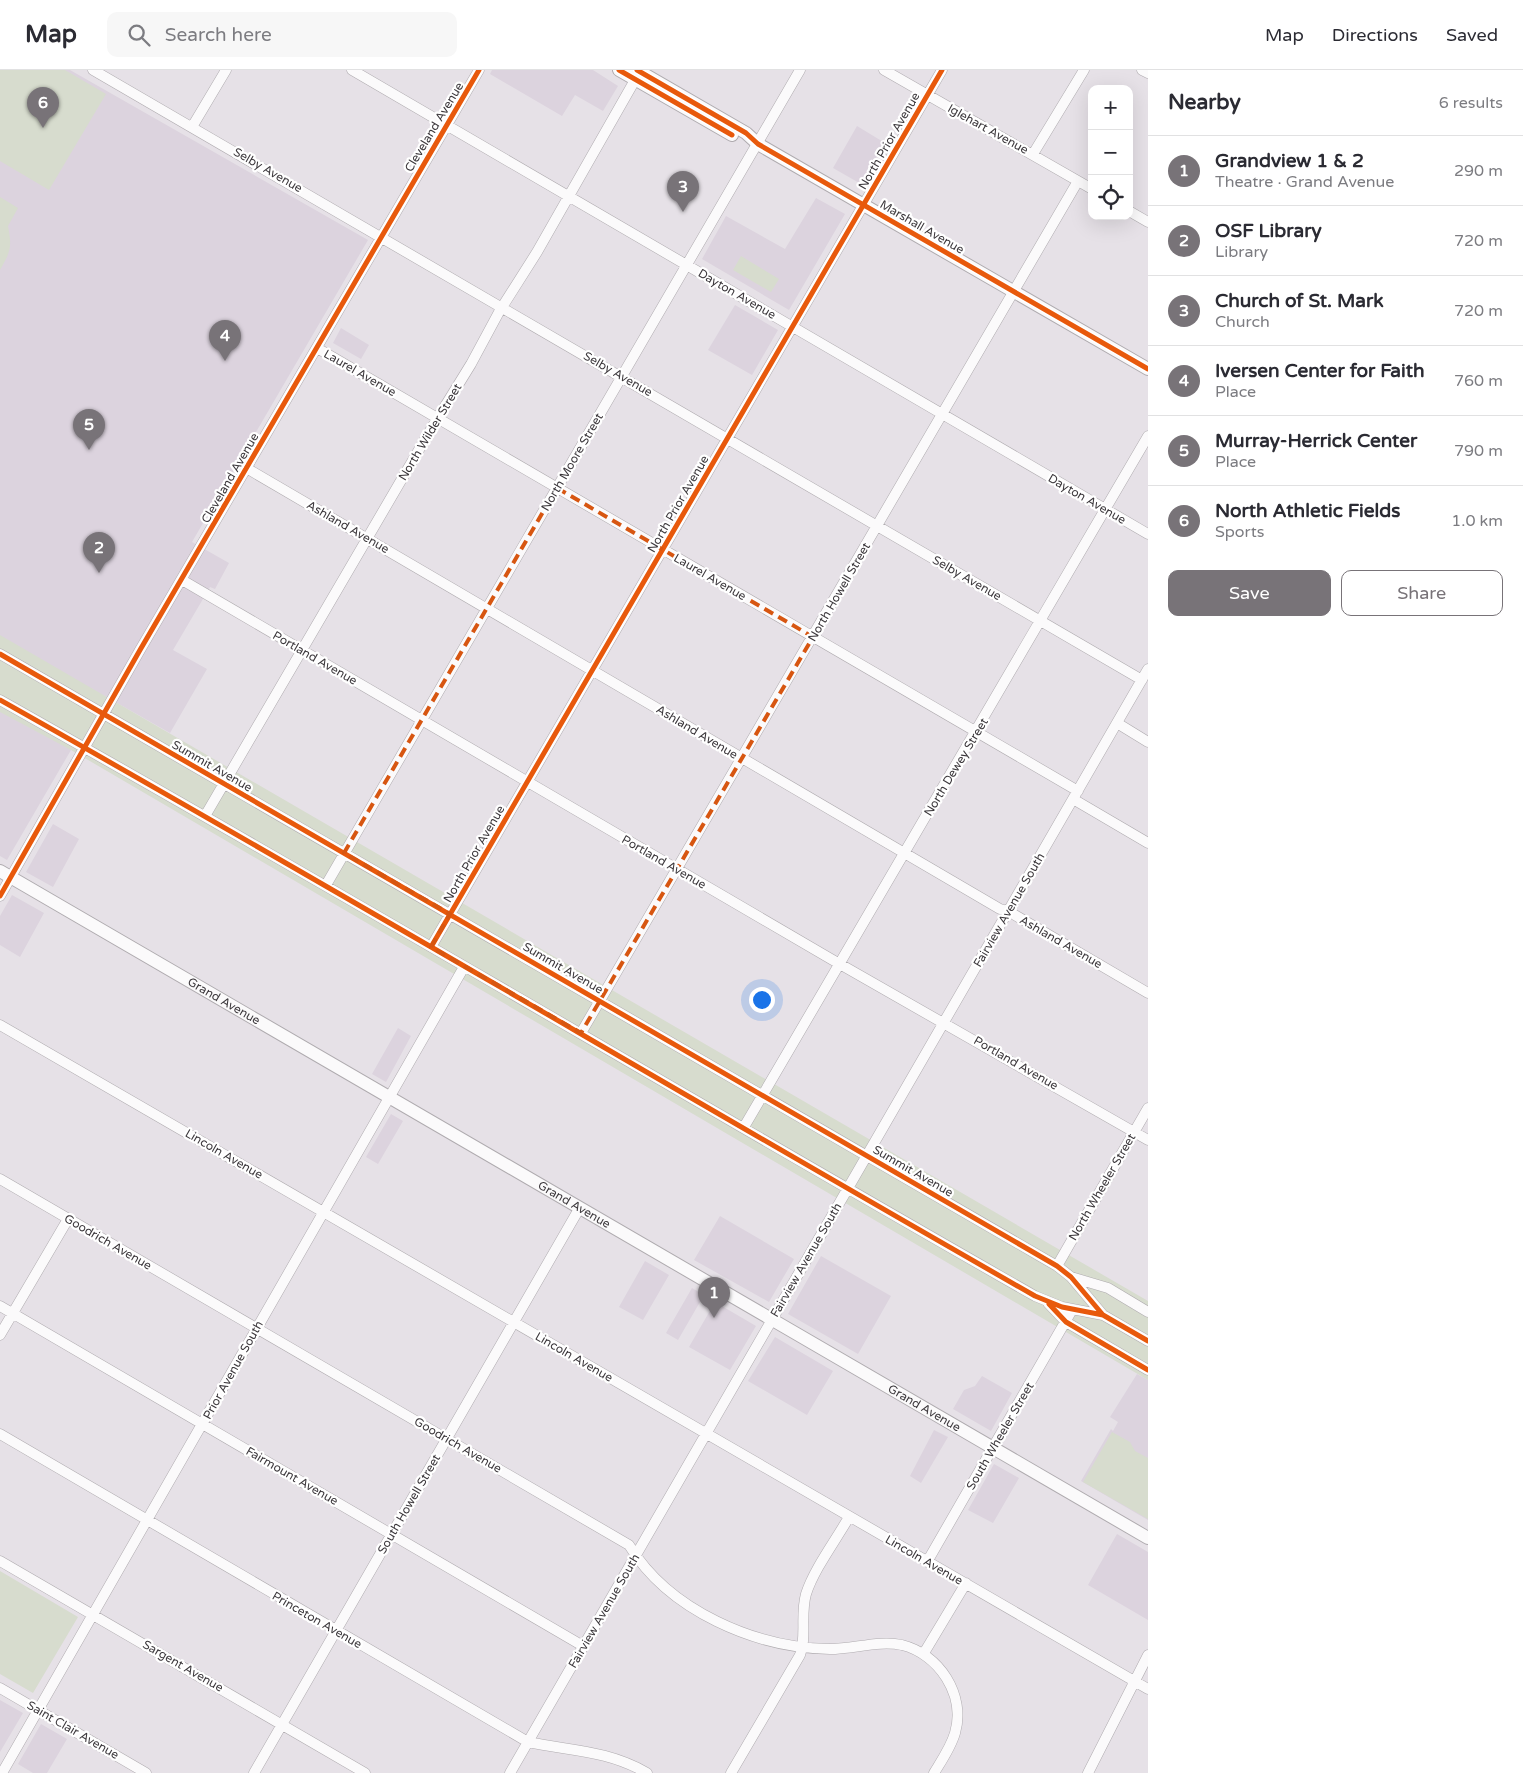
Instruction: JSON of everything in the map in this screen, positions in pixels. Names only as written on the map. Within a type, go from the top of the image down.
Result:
[{"type":"main road","name":"Marshall Avenue","points":[[619,70],[638,73],[746,133],[758,144],[1148,369]]},
{"type":"main road","name":"Grand Avenue","points":[[5,874],[771,1321],[1148,1538]]},
{"type":"street","name":"Selby Avenue","points":[[93,70],[502,306],[1142,680]]},
{"type":"street","points":[[192,127],[226,70]]},
{"type":"street","name":"Dayton Avenue","points":[[352,70],[1148,534]]},
{"type":"street","name":"Cleveland Avenue","points":[[0,896],[5,874],[104,715],[479,70]]},
{"type":"street","name":"North Moore Street","points":[[326,885],[800,70]]},
{"type":"street","name":"Iglehart Avenue","points":[[884,70],[1088,187]]},
{"type":"street","name":"North Prior Avenue","points":[[431,947],[942,70]]},
{"type":"street","points":[[1033,154],[1084,70]]},
{"type":"street","points":[[1142,70],[1148,73]]},
{"type":"street","name":"North Wilder Street","points":[[206,816],[223,784],[471,364],[502,306],[537,252],[638,73]]},
{"type":"street","name":"North Howell Street","points":[[599,1002],[944,414],[1078,181]]},
{"type":"street","points":[[1133,213],[1148,222]]},
{"type":"street","name":"Laurel Avenue","points":[[317,348],[976,732],[1148,843]]},
{"type":"street","name":"North Dewey Street","points":[[744,1127],[1148,436]]},
{"type":"street","name":"Ashland Avenue","points":[[248,469],[1000,909],[1008,911],[1148,993]]},
{"type":"street","name":"Portland Avenue","points":[[182,580],[677,869],[1148,1140]]},
{"type":"street","name":"Summit Avenue","points":[[0,654],[1057,1266],[1071,1277],[1103,1315],[1148,1341]]},
{"type":"street","name":"Fairview Avenue South","points":[[510,1773],[1148,669]]},
{"type":"street","name":"Summit Avenue","points":[[0,700],[206,816],[464,967],[744,1127],[847,1189],[1046,1301],[1072,1310],[1103,1315]]},
{"type":"street","points":[[1117,723],[1148,742]]},
{"type":"street","name":"Prior Avenue South","points":[[2,1773],[464,967]]},
{"type":"street","points":[[581,1033],[599,1002]]},
{"type":"street","name":"Lincoln Avenue","points":[[0,1025],[1148,1689]]},
{"type":"street","name":"North Wheeler Street","points":[[1057,1266],[1148,1108]]},
{"type":"street","name":"Goodrich Avenue","points":[[0,1179],[629,1545],[636,1556],[672,1594],[724,1626],[803,1647],[849,1649],[887,1644],[901,1645],[924,1653]]},
{"type":"street","name":"South Howell Street","points":[[254,1773],[579,1209]]},
{"type":"street","points":[[0,1335],[68,1219]]},
{"type":"street","name":"Summit Avenue","points":[[1071,1277],[1108,1288],[1148,1312]]},
{"type":"street","name":"Summit Avenue","points":[[1046,1301],[1066,1322],[1148,1370]]},
{"type":"street","name":"Fairmount Avenue","points":[[0,1306],[583,1646]]},
{"type":"street","name":"South Wheeler Street","points":[[927,1562],[1072,1310]]},
{"type":"street","name":"Princeton Avenue","points":[[0,1434],[528,1742],[590,1751],[624,1762],[647,1773]]},
{"type":"street","points":[[731,1773],[803,1647],[802,1614],[806,1594],[849,1517]]},
{"type":"street","name":"Sargent Avenue","points":[[0,1561],[365,1773]]},
{"type":"street","points":[[934,1773],[956,1732],[957,1711],[952,1690],[942,1670],[924,1653],[966,1584]]},
{"type":"street","points":[[1088,1773],[1133,1681],[1148,1655]]},
{"type":"street","name":"Saint Clair Avenue","points":[[0,1688],[146,1773]]},
{"type":"highlighted area","points":[[557,488],[813,637],[581,1033],[431,947],[450,914],[344,853]]},
{"type":"shaded area","points":[[0,70],[70,70],[368,240],[192,542],[229,563],[215,589],[210,587],[173,650],[207,669],[170,733],[103,695],[7,860],[0,856]]},
{"type":"shaded area","points":[[0,70],[65,70],[106,94],[49,190],[0,161]]},
{"type":"shaded area","points":[[492,70],[593,70],[618,86],[603,111],[575,95],[562,116],[490,74]]},
{"type":"shaded area","points":[[857,126],[885,143],[861,184],[833,168]]},
{"type":"shaded area","points":[[0,197],[18,208],[8,226],[10,249],[0,270]]},
{"type":"shaded area","points":[[816,198],[845,214],[789,310],[702,259],[726,216],[785,249]]},
{"type":"shaded area","points":[[741,256],[779,279],[771,292],[733,270]]},
{"type":"shaded area","points":[[735,305],[778,330],[752,375],[708,350]]},
{"type":"shaded area","points":[[341,328],[369,345],[361,359],[333,343]]},
{"type":"shaded area","points":[[0,635],[1148,1301],[1148,1380],[71,750],[0,712]]},
{"type":"shaded area","points":[[53,824],[79,839],[53,887],[26,872]]},
{"type":"shaded area","points":[[12,895],[44,913],[20,957],[0,945],[0,916]]},
{"type":"shaded area","points":[[398,1028],[411,1036],[386,1082],[372,1074]]},
{"type":"shaded area","points":[[391,1114],[403,1121],[378,1164],[366,1157]]},
{"type":"shaded area","points":[[720,1216],[794,1259],[769,1302],[694,1260]]},
{"type":"shaded area","points":[[821,1256],[891,1296],[858,1354],[788,1314]]},
{"type":"shaded area","points":[[645,1261],[669,1275],[643,1320],[619,1307]]},
{"type":"shaded area","points":[[692,1288],[704,1295],[678,1340],[666,1333]]},
{"type":"shaded area","points":[[715,1302],[756,1326],[730,1370],[689,1347]]},
{"type":"shaded area","points":[[775,1337],[833,1371],[807,1415],[748,1381]]},
{"type":"shaded area","points":[[1137,1374],[1148,1380],[1148,1520],[1081,1481],[1111,1429],[1113,1431],[1118,1422],[1110,1417]]},
{"type":"shaded area","points":[[982,1376],[1012,1393],[991,1431],[953,1409],[964,1390],[975,1386]]},
{"type":"shaded area","points":[[934,1430],[948,1437],[921,1483],[910,1476]]},
{"type":"shaded area","points":[[1112,1432],[1130,1442],[1135,1451],[1148,1458],[1148,1519],[1083,1482]]},
{"type":"shaded area","points":[[994,1464],[1019,1478],[993,1523],[968,1510]]},
{"type":"shaded area","points":[[1117,1534],[1148,1552],[1148,1620],[1088,1585]]},
{"type":"shaded area","points":[[0,1571],[78,1617],[33,1693],[0,1674]]},
{"type":"shaded area","points":[[0,1700],[23,1713],[0,1752]]},
{"type":"shaded area","points":[[41,1724],[67,1739],[47,1773],[33,1773],[18,1764]]},
{"type":"cycle path","points":[[0,896],[140,650],[479,70]]},
{"type":"cycle path","points":[[619,70],[732,135]]},
{"type":"cycle path","points":[[637,70],[746,133],[758,144],[1148,369]]},
{"type":"cycle path","points":[[431,947],[942,70]]},
{"type":"cycle path","points":[[0,654],[1057,1266],[1071,1277],[1103,1315],[1148,1341]]},
{"type":"cycle path","points":[[0,700],[1035,1296],[1062,1307],[1103,1315]]},
{"type":"cycle path","points":[[1049,1304],[1066,1322],[1148,1370]]},
{"type":"place","name":"North Athletic Fields","points":[[43,128]]},
{"type":"place","name":"Church of St. Mark","points":[[683,212]]},
{"type":"place","name":"Iversen Center for Faith","points":[[225,361]]},
{"type":"place","name":"Murray-Herrick Center","points":[[89,450]]},
{"type":"place","name":"OSF Library","points":[[99,573]]},
{"type":"place","name":"Grandview 1 & 2","points":[[714,1318]]}]
